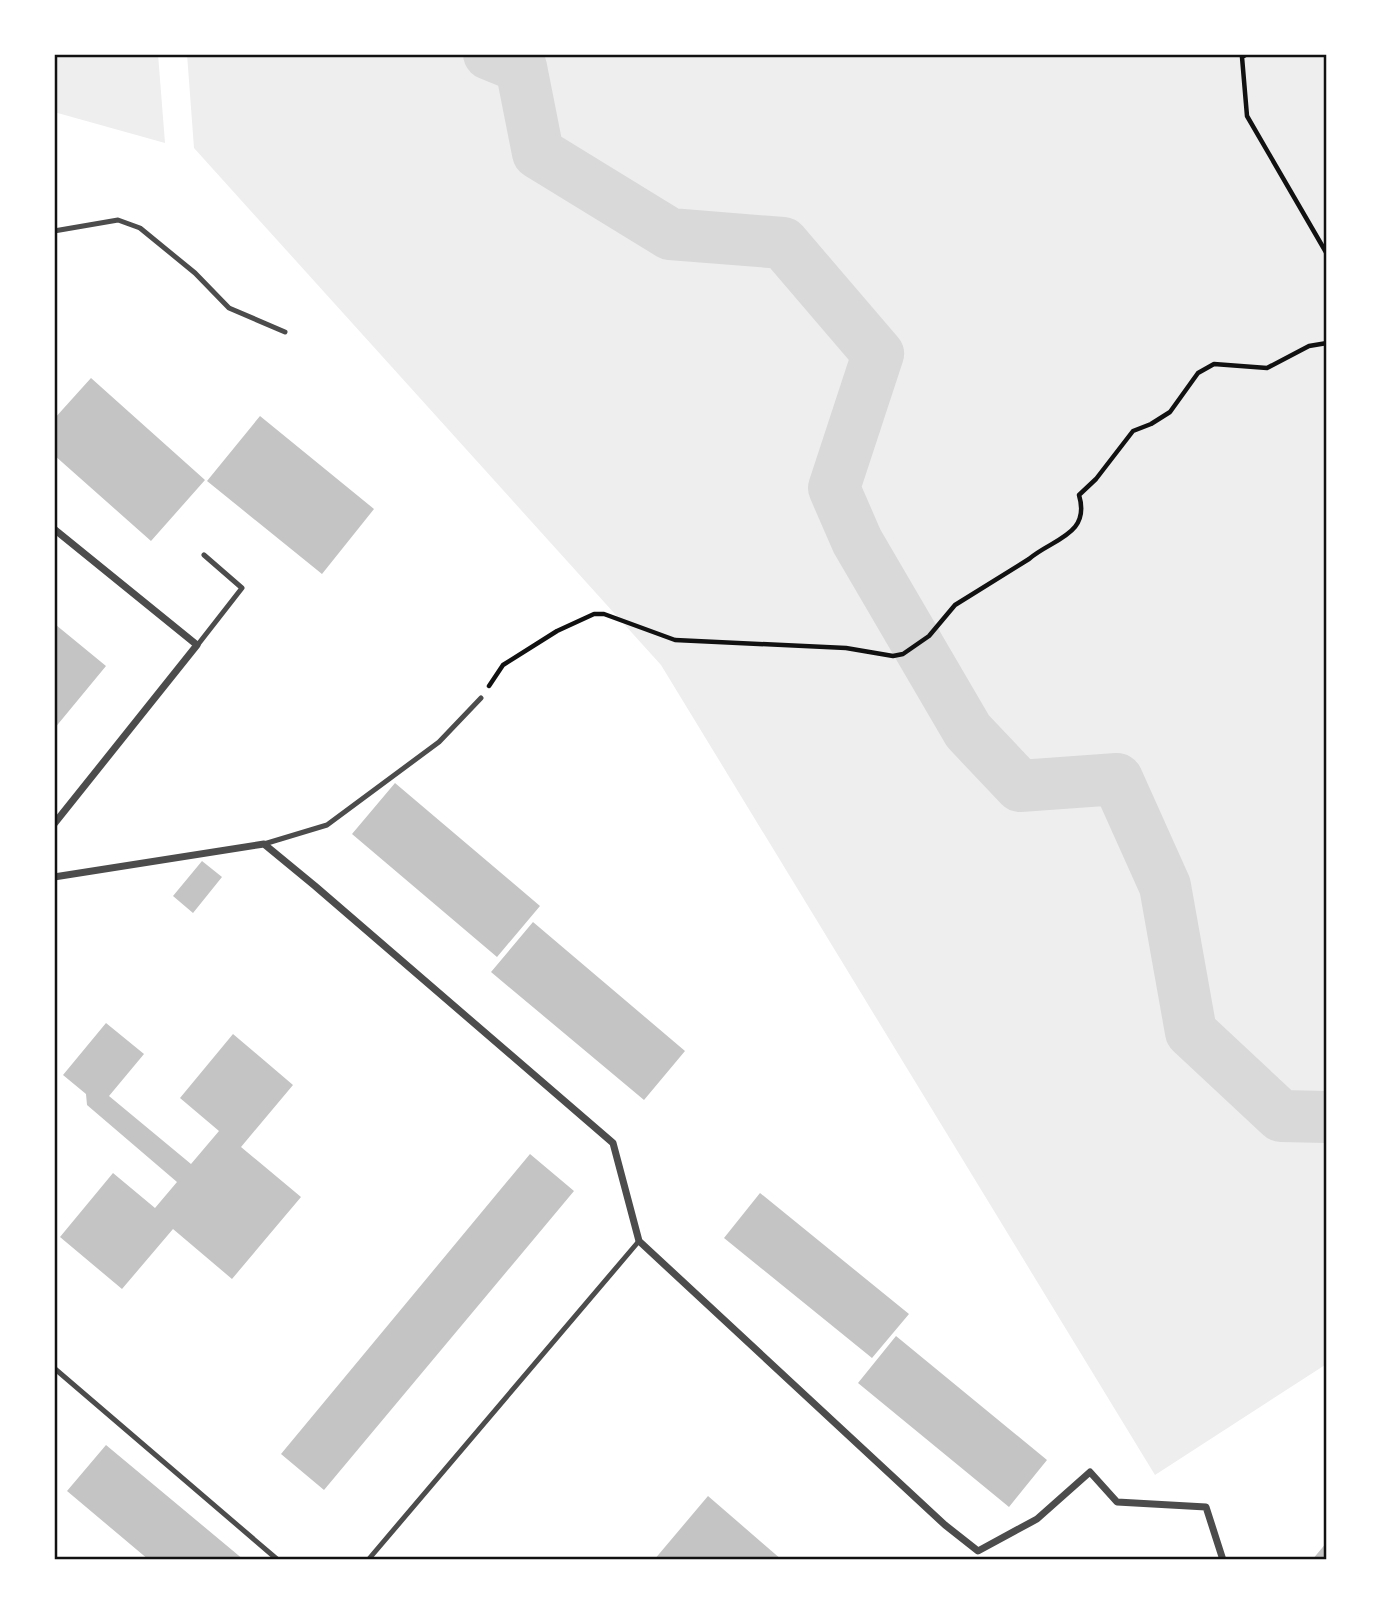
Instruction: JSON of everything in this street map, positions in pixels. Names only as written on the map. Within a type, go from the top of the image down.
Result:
[{"type":"street","points":[[54,529],[197,645],[54,824]]},
{"type":"street","points":[[54,877],[264,844],[613,1143],[639,1241],[946,1525],[978,1551],[1037,1519],[1090,1472],[1117,1502],[1206,1507],[1223,1560]]},
{"type":"lane","points":[[54,231],[118,220],[140,229],[195,273],[229,309],[285,332]]},
{"type":"lane","points":[[197,645],[242,588],[204,555]]},
{"type":"lane","points":[[264,844],[327,825],[439,742],[481,698]]},
{"type":"lane","points":[[368,1560],[639,1241]]},
{"type":"lane","points":[[54,1368],[278,1560]]},
{"type":"path","points":[[1247,54],[1242,57],[1247,116],[1327,254]]},
{"type":"path","points":[[481,698],[503,665],[557,631],[594,614],[604,614],[675,640],[846,648],[892,656],[904,654],[929,636],[955,606],[1040,550],[1070,535],[1077,527],[1082,504],[1079,495],[1096,479],[1133,431],[1170,412],[1198,373],[1214,364],[1266,368],[1309,346],[1327,343]]},
{"type":"shaded area","points":[[54,54],[158,54],[165,143],[54,112]]},
{"type":"shaded area","points":[[187,54],[1327,54],[1327,1367],[1325,1365],[1155,1475],[661,665],[194,148]]},
{"type":"building","points":[[91,378],[205,480],[151,541],[54,455],[54,419]]},
{"type":"building","points":[[260,416],[374,509],[322,574],[207,481]]},
{"type":"building","points":[[56,625],[106,666],[54,729],[54,628]]},
{"type":"building","points":[[395,783],[540,906],[497,957],[352,834]]},
{"type":"building","points":[[202,861],[222,877],[193,913],[173,896]]},
{"type":"building","points":[[533,922],[685,1051],[644,1100],[491,972]]},
{"type":"building","points":[[106,1023],[144,1054],[109,1096],[191,1164],[219,1131],[180,1098],[233,1034],[293,1085],[241,1147],[301,1197],[232,1279],[173,1229],[122,1289],[60,1237],[113,1173],[155,1208],[177,1182],[87,1105],[86,1094],[63,1075]]},
{"type":"building","points":[[530,1154],[574,1191],[324,1490],[281,1454]]},
{"type":"building","points":[[760,1193],[909,1314],[872,1358],[724,1238]]},
{"type":"building","points":[[896,1336],[1047,1460],[1009,1507],[858,1383]]},
{"type":"building","points":[[106,1445],[244,1560],[149,1560],[67,1491]]},
{"type":"building","points":[[708,1496],[782,1560],[654,1560]]},
{"type":"building","points":[[1327,1542],[1327,1560],[1312,1560]]},
{"type":"waterway","points":[[489,54],[521,67],[538,153],[670,234],[783,243],[878,354],[834,488],[857,541],[968,731],[1020,786],[1117,779],[1165,886],[1191,1032],[1281,1116],[1327,1117]]}]
